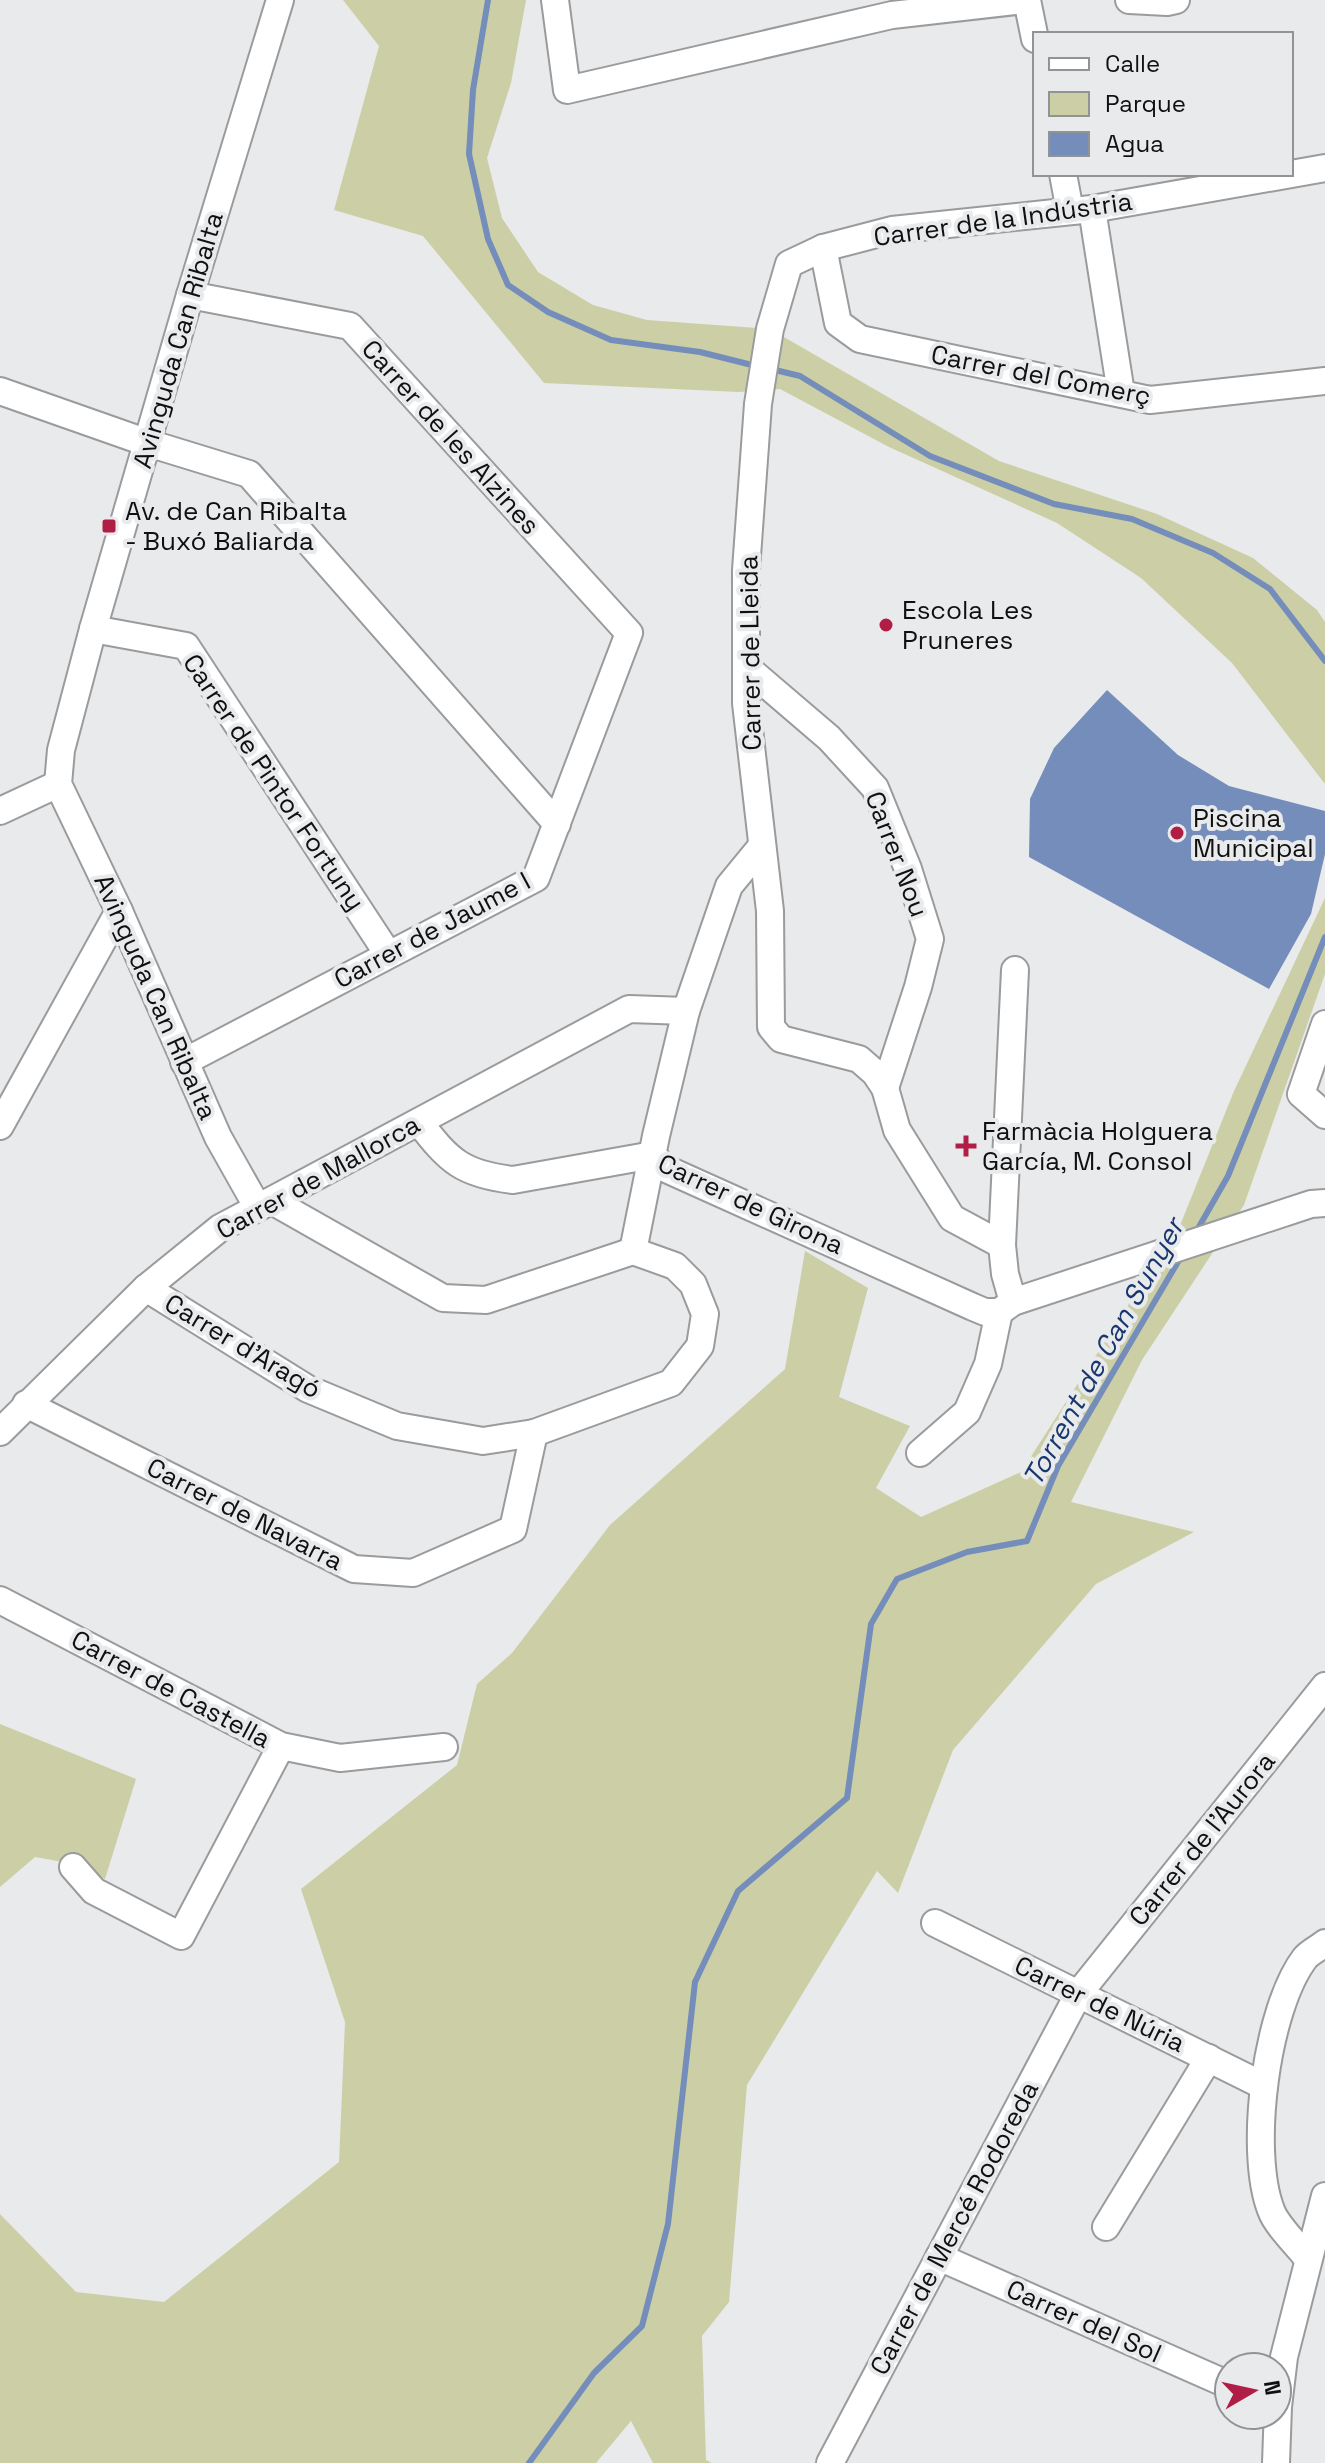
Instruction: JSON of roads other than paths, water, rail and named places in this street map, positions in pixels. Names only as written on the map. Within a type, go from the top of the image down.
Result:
[{"type":"street","name":"Avinguda Can Ribalta","points":[[265,1204],[218,1137],[119,911],[58,784],[61,750],[93,629],[280,0]]},
{"type":"street","points":[[555,0],[567,90],[892,15],[1026,0],[1033,32]]},
{"type":"street","points":[[1129,0],[1176,0]]},
{"type":"street","name":"Carrer de la Indústria","points":[[1293,174],[1325,168]]},
{"type":"street","points":[[1064,176],[1081,210],[1121,393]]},
{"type":"street","name":"Carrer de la Indústria","points":[[823,248],[892,230],[1081,210],[1279,176]]},
{"type":"street","name":"Carrer de Lleida","points":[[823,248],[789,264],[770,329],[758,404],[746,570],[746,703],[770,911],[771,1027],[781,1039],[859,1059],[875,1073],[885,1088]]},
{"type":"street","name":"Carrer del Comerç","points":[[823,248],[838,323],[860,339],[1150,400],[1325,381]]},
{"type":"street","name":"Carrer de les Alzines","points":[[190,295],[350,326],[629,633]]},
{"type":"street","points":[[0,391],[148,443],[249,474],[557,824]]},
{"type":"street","name":"Carrer de Pintor Fortuny","points":[[93,629],[186,646],[388,954]]},
{"type":"street","name":"Carrer de Jaume I","points":[[184,1062],[536,878],[629,633]]},
{"type":"street","name":"Carrer Nou","points":[[746,667],[829,738],[875,788],[908,869],[930,939],[885,1088]]},
{"type":"street","points":[[0,811],[58,784]]},
{"type":"street","points":[[265,1204],[443,1298],[486,1300],[633,1251],[686,1011],[729,886],[761,847]]},
{"type":"street","points":[[0,1126],[119,911]]},
{"type":"street","points":[[920,1453],[967,1412],[988,1364],[1006,1307],[1002,1245],[1015,970]]},
{"type":"street","name":"Carrer de Mallorca","points":[[0,1432],[146,1288],[220,1228],[629,1009],[686,1011]]},
{"type":"street","points":[[1325,1024],[1301,1094],[1325,1115]]},
{"type":"street","points":[[885,1088],[897,1130],[952,1218],[1002,1245]]},
{"type":"street","name":"Carrer de Girona","points":[[419,1122],[439,1149],[469,1171],[490,1177],[513,1180],[653,1155],[664,1168],[973,1307],[985,1312],[1006,1307]]},
{"type":"street","points":[[1006,1307],[1224,1232],[1311,1204],[1325,1203]]},
{"type":"street","name":"Carrer d'Aragó","points":[[146,1288],[308,1389],[397,1426],[483,1441],[534,1433],[671,1383],[700,1346],[705,1314],[693,1284],[675,1266],[633,1251]]},
{"type":"street","name":"Carrer de Navarra","points":[[26,1404],[354,1569],[413,1573],[513,1529],[534,1433]]},
{"type":"street","name":"Carrer de Castella","points":[[0,1600],[281,1746],[340,1758],[444,1747]]},
{"type":"street","name":"Carrer de l'Aurora","points":[[1079,1993],[1325,1686]]},
{"type":"street","points":[[73,1867],[94,1891],[181,1936],[281,1746]]},
{"type":"street","name":"Carrer de Núria","points":[[935,1923],[1264,2086]]},
{"type":"street","points":[[1308,2259],[1271,2212],[1262,2169],[1260,2121],[1269,2051],[1288,1990],[1306,1957],[1325,1943]]},
{"type":"street","name":"Carrer de Mercé Rodoreda","points":[[830,2463],[1079,1993]]},
{"type":"street","points":[[1106,2227],[1209,2058]]},
{"type":"street","points":[[1285,2351],[1325,2196]]},
{"type":"street","name":"Carrer del Sol","points":[[939,2257],[1213,2378]]},
{"type":"street","points":[[1276,2463],[1277,2431]]},
{"type":"water","name":"Piscina Municipal","points":[[1107,690],[1178,755],[1229,786],[1325,811],[1325,854],[1311,914],[1269,989],[1029,857],[1030,799],[1054,748]]},
{"type":"waterway","name":"Torrent de Can Sunyer","points":[[488,0],[473,90],[469,154],[488,239],[508,285],[548,312],[611,340],[700,352],[756,366]]},
{"type":"waterway","name":"Torrent de Can Sunyer","points":[[771,369],[800,376],[930,456],[1054,504],[1132,519],[1213,553],[1270,589],[1325,661]]},
{"type":"waterway","name":"Torrent de Can Sunyer","points":[[1196,1232],[1228,1176],[1325,937]]},
{"type":"waterway","name":"Torrent de Can Sunyer","points":[[529,2463],[594,2373],[642,2326],[668,2224],[695,1982],[738,1891],[847,1798],[871,1624],[897,1579],[967,1552],[1027,1541],[1058,1466],[1182,1255]]},
{"type":"place","name":"Av. de Can Ribalta - Buxó Baliarda","points":[[109,526]]},
{"type":"place","name":"Escola Les Pruneres","points":[[886,625]]},
{"type":"place","name":"Piscina Municipal","points":[[1177,833]]},
{"type":"place","name":"Farmàcia Holguera García, M. Consol","points":[[966,1146]]}]
